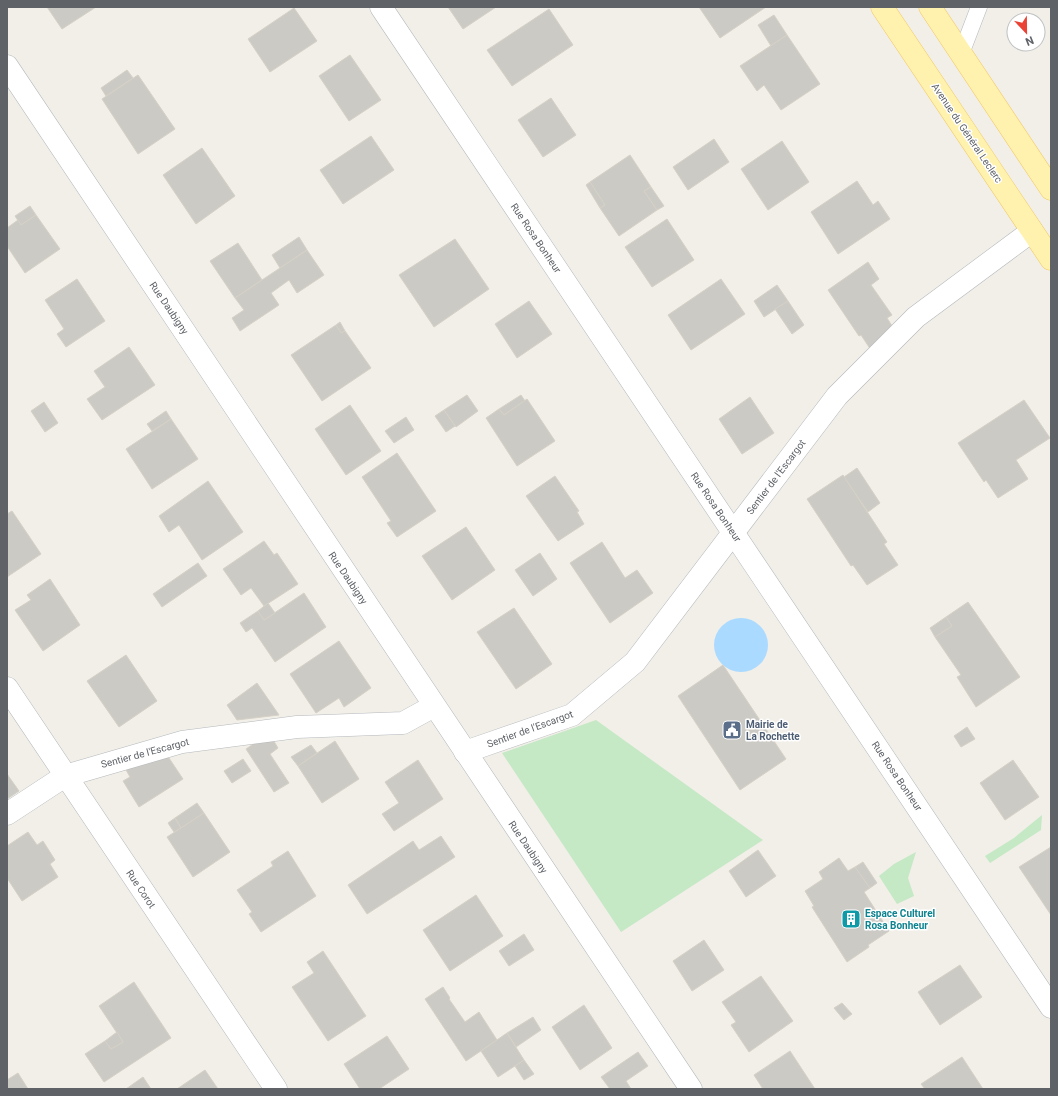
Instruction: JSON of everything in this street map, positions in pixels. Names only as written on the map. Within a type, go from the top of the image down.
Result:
[{"type":"main road","name":"Avenue du Général Leclerc","points":[[882,7],[1051,259]]},
{"type":"main road","points":[[930,7],[1051,189]]},
{"type":"street","name":"Rue Rosa Bonheur","points":[[381,7],[1051,1007]]},
{"type":"street","name":"Rue Daubigny","points":[[7,66],[691,1089]]},
{"type":"street","name":"Sentier de l'Escargot","points":[[465,752],[572,715],[635,662],[837,396],[916,317],[1032,231]]},
{"type":"street","name":"Rue Corot","points":[[7,688],[276,1089]]},
{"type":"street","name":"Sentier de l'Escargot","points":[[7,814],[65,776],[182,742],[297,727],[403,723],[434,706]]},
{"type":"lane","points":[[961,54],[979,7]]},
{"type":"green space","points":[[596,720],[763,840],[621,932],[502,753]]},
{"type":"green space","points":[[1042,815],[1041,830],[990,863],[985,856],[1014,838]]},
{"type":"green space","points":[[916,852],[908,878],[914,896],[897,904],[879,876],[894,864]]},
{"type":"water","points":[[741,618],[751,620],[760,626],[766,635],[768,645],[766,655],[760,664],[751,670],[741,672],[731,670],[722,664],[716,655],[714,645],[716,635],[722,626],[731,620]]},
{"type":"building","points":[[47,7],[96,7],[62,29]]},
{"type":"building","points":[[448,7],[496,7],[463,29]]},
{"type":"building","points":[[699,7],[766,7],[720,38]]},
{"type":"building","points":[[294,8],[317,41],[270,72],[248,39]]},
{"type":"building","points":[[549,9],[573,45],[512,86],[487,50]]},
{"type":"building","points":[[774,15],[787,35],[771,46],[758,25]]},
{"type":"building","points":[[787,35],[820,84],[781,110],[764,85],[757,91],[740,66]]},
{"type":"building","points":[[350,55],[381,100],[349,121],[319,76]]},
{"type":"building","points":[[127,70],[133,78],[106,96],[101,88]]},
{"type":"building","points":[[138,75],[175,129],[138,154],[102,99]]},
{"type":"building","points":[[551,98],[576,135],[543,157],[518,120]]},
{"type":"building","points":[[371,136],[394,170],[343,204],[320,170]]},
{"type":"building","points":[[714,139],[729,162],[688,190],[673,167]]},
{"type":"building","points":[[782,141],[809,182],[768,210],[741,169]]},
{"type":"building","points":[[202,148],[235,196],[196,224],[163,175]]},
{"type":"building","points":[[630,155],[651,187],[644,191],[657,210],[619,236],[600,208],[605,205],[590,182]]},
{"type":"building","points":[[857,181],[873,205],[878,201],[890,219],[838,254],[811,212]]},
{"type":"building","points":[[590,182],[605,205],[600,208],[586,185]]},
{"type":"building","points":[[651,187],[664,206],[657,210],[644,191]]},
{"type":"building","points":[[30,206],[36,215],[21,225],[15,216]]},
{"type":"building","points":[[36,215],[60,249],[25,273],[7,246],[7,228],[18,220],[21,225]]},
{"type":"building","points":[[667,219],[694,260],[652,287],[625,247]]},
{"type":"building","points":[[299,237],[307,250],[280,268],[272,255]]},
{"type":"building","points":[[455,239],[489,289],[434,327],[399,275]]},
{"type":"building","points":[[238,243],[262,280],[235,298],[210,261]]},
{"type":"building","points":[[307,250],[324,275],[297,293],[289,280],[271,293],[279,305],[240,331],[232,318],[244,310],[235,298]]},
{"type":"building","points":[[868,262],[879,279],[871,285],[892,315],[887,318],[894,329],[871,350],[861,335],[859,336],[828,290]]},
{"type":"building","points":[[77,279],[105,321],[66,347],[57,334],[64,329],[45,300]]},
{"type":"building","points":[[721,279],[745,314],[691,350],[668,315]]},
{"type":"building","points":[[777,285],[788,301],[764,317],[754,301]]},
{"type":"building","points":[[529,301],[552,334],[517,358],[495,324]]},
{"type":"building","points":[[788,301],[804,325],[792,334],[775,309]]},
{"type":"building","points":[[340,322],[345,331],[341,333],[336,325]]},
{"type":"building","points":[[336,325],[341,333],[345,331],[371,368],[322,401],[291,355]]},
{"type":"building","points":[[129,347],[155,385],[102,420],[87,399],[105,387],[94,371]]},
{"type":"building","points":[[467,395],[478,411],[456,427],[444,410]]},
{"type":"building","points":[[521,395],[525,401],[504,415],[499,409]]},
{"type":"building","points":[[750,397],[774,433],[742,454],[719,419]]},
{"type":"building","points":[[527,399],[555,441],[517,466],[486,418],[499,409],[504,415]]},
{"type":"building","points":[[1024,400],[1050,438],[1016,460],[1028,479],[998,498],[986,480],[984,482],[958,443]]},
{"type":"building","points":[[44,402],[58,423],[45,432],[31,411]]},
{"type":"building","points":[[350,405],[381,451],[346,475],[315,429]]},
{"type":"building","points":[[444,410],[455,426],[446,432],[435,416]]},
{"type":"building","points":[[166,411],[171,419],[152,431],[147,424]]},
{"type":"building","points":[[406,417],[414,430],[394,443],[385,431]]},
{"type":"building","points":[[171,419],[198,459],[152,489],[126,449]]},
{"type":"building","points":[[397,453],[436,511],[397,537],[387,523],[391,521],[362,477]]},
{"type":"building","points":[[857,468],[880,503],[868,512],[844,477]]},
{"type":"building","points":[[843,475],[887,542],[884,544],[898,565],[867,585],[853,565],[851,566],[807,499]]},
{"type":"building","points":[[555,476],[579,511],[577,512],[584,524],[558,541],[526,496]]},
{"type":"building","points":[[208,481],[243,532],[202,560],[179,525],[169,532],[159,516]]},
{"type":"building","points":[[12,511],[41,554],[7,577],[7,514]]},
{"type":"building","points":[[466,527],[495,570],[452,600],[422,556]]},
{"type":"building","points":[[264,541],[274,555],[277,553],[298,584],[264,606],[251,588],[241,595],[223,569]]},
{"type":"building","points":[[602,542],[625,578],[637,570],[653,593],[610,623],[570,563]]},
{"type":"building","points":[[540,553],[557,579],[533,596],[515,570]]},
{"type":"building","points":[[198,563],[207,576],[162,607],[153,594]]},
{"type":"building","points":[[50,579],[80,625],[43,651],[15,610],[31,600],[27,595]]},
{"type":"building","points":[[304,593],[326,627],[275,662],[252,628],[246,632],[240,623],[258,611],[264,620]]},
{"type":"building","points":[[968,602],[1020,677],[976,707],[957,677],[961,675],[935,637],[952,626],[946,617]]},
{"type":"building","points":[[268,603],[275,613],[264,620],[258,611]]},
{"type":"building","points":[[514,608],[552,664],[516,689],[477,632]]},
{"type":"building","points":[[946,617],[952,626],[935,637],[930,628]]},
{"type":"building","points":[[339,641],[371,688],[344,707],[339,698],[316,713],[290,674]]},
{"type":"building","points":[[126,655],[157,701],[119,727],[87,681]]},
{"type":"building","points":[[723,665],[786,759],[740,790],[678,696]]},
{"type":"building","points":[[257,683],[279,715],[237,720],[227,705]]},
{"type":"building","points":[[967,727],[975,739],[961,747],[954,736]]},
{"type":"building","points":[[270,735],[278,748],[270,754],[289,783],[274,792],[246,749],[265,736]]},
{"type":"building","points":[[335,741],[359,779],[322,803],[298,766]]},
{"type":"building","points":[[311,745],[317,753],[298,766],[291,757]]},
{"type":"building","points":[[167,755],[183,779],[139,807],[123,781],[130,777],[125,768]]},
{"type":"building","points":[[243,759],[251,771],[232,783],[224,771]]},
{"type":"building","points":[[418,760],[443,799],[394,831],[382,814],[399,803],[385,782]]},
{"type":"building","points":[[1013,760],[1039,797],[1005,820],[980,783]]},
{"type":"building","points":[[7,774],[19,791],[7,799]]},
{"type":"building","points":[[197,803],[204,813],[181,828],[175,818]]},
{"type":"building","points":[[204,813],[230,852],[193,877],[167,837]]},
{"type":"building","points":[[175,818],[181,828],[174,832],[168,823]]},
{"type":"building","points":[[28,832],[37,845],[43,841],[55,860],[50,864],[58,877],[22,901],[7,878],[7,846]]},
{"type":"building","points":[[441,836],[455,857],[367,914],[348,885],[413,841],[419,850]]},
{"type":"building","points":[[1051,847],[1051,915],[1019,867]]},
{"type":"building","points":[[758,850],[776,876],[746,897],[729,871]]},
{"type":"building","points":[[288,851],[316,896],[261,932],[249,914],[252,912],[237,890],[273,866],[271,862]]},
{"type":"building","name":"Espace Culturel Rosa Bonheur","points":[[839,858],[848,871],[855,867],[870,888],[864,892],[889,931],[868,945],[869,947],[847,962],[812,907],[814,906],[805,891],[823,879],[819,872]]},
{"type":"building","points":[[863,862],[877,883],[870,888],[855,867]]},
{"type":"building","points":[[476,895],[503,936],[450,971],[423,930]]},
{"type":"building","points":[[524,934],[534,950],[509,966],[499,951]]},
{"type":"building","points":[[704,940],[724,970],[692,991],[673,961]]},
{"type":"building","points":[[323,951],[366,1016],[328,1041],[292,987],[314,973],[307,962]]},
{"type":"building","points":[[960,965],[982,997],[940,1025],[918,992]]},
{"type":"building","points":[[761,976],[793,1021],[749,1052],[731,1025],[736,1022],[722,1002]]},
{"type":"building","points":[[134,982],[171,1038],[104,1082],[85,1054],[105,1041],[111,1049],[123,1042],[99,1006]]},
{"type":"building","points":[[443,987],[450,998],[449,999],[465,1022],[479,1012],[497,1040],[466,1061],[425,999]]},
{"type":"building","points":[[842,1003],[852,1014],[844,1020],[834,1008]]},
{"type":"building","points":[[584,1005],[612,1048],[580,1070],[552,1027]]},
{"type":"building","points":[[533,1017],[541,1030],[516,1047],[507,1033]]},
{"type":"building","points":[[117,1032],[123,1042],[111,1049],[105,1041]]},
{"type":"building","points":[[507,1033],[524,1060],[498,1077],[481,1051]]},
{"type":"building","points":[[387,1036],[409,1069],[379,1089],[360,1089],[344,1064]]},
{"type":"building","points":[[790,1051],[815,1089],[763,1089],[754,1075]]},
{"type":"building","points":[[638,1052],[648,1066],[626,1081],[631,1089],[610,1089],[601,1077]]},
{"type":"building","points":[[962,1057],[983,1089],[925,1089],[921,1084]]},
{"type":"building","points":[[524,1060],[534,1074],[524,1080],[515,1066]]},
{"type":"building","points":[[205,1070],[218,1089],[177,1089]]},
{"type":"building","points":[[18,1073],[28,1089],[7,1089],[7,1080]]},
{"type":"building","points":[[143,1077],[151,1089],[126,1089]]},
{"type":"place","name":"Mairie de La Rochette","points":[[732,730]]},
{"type":"place","name":"Espace Culturel Rosa Bonheur","points":[[851,919]]}]
